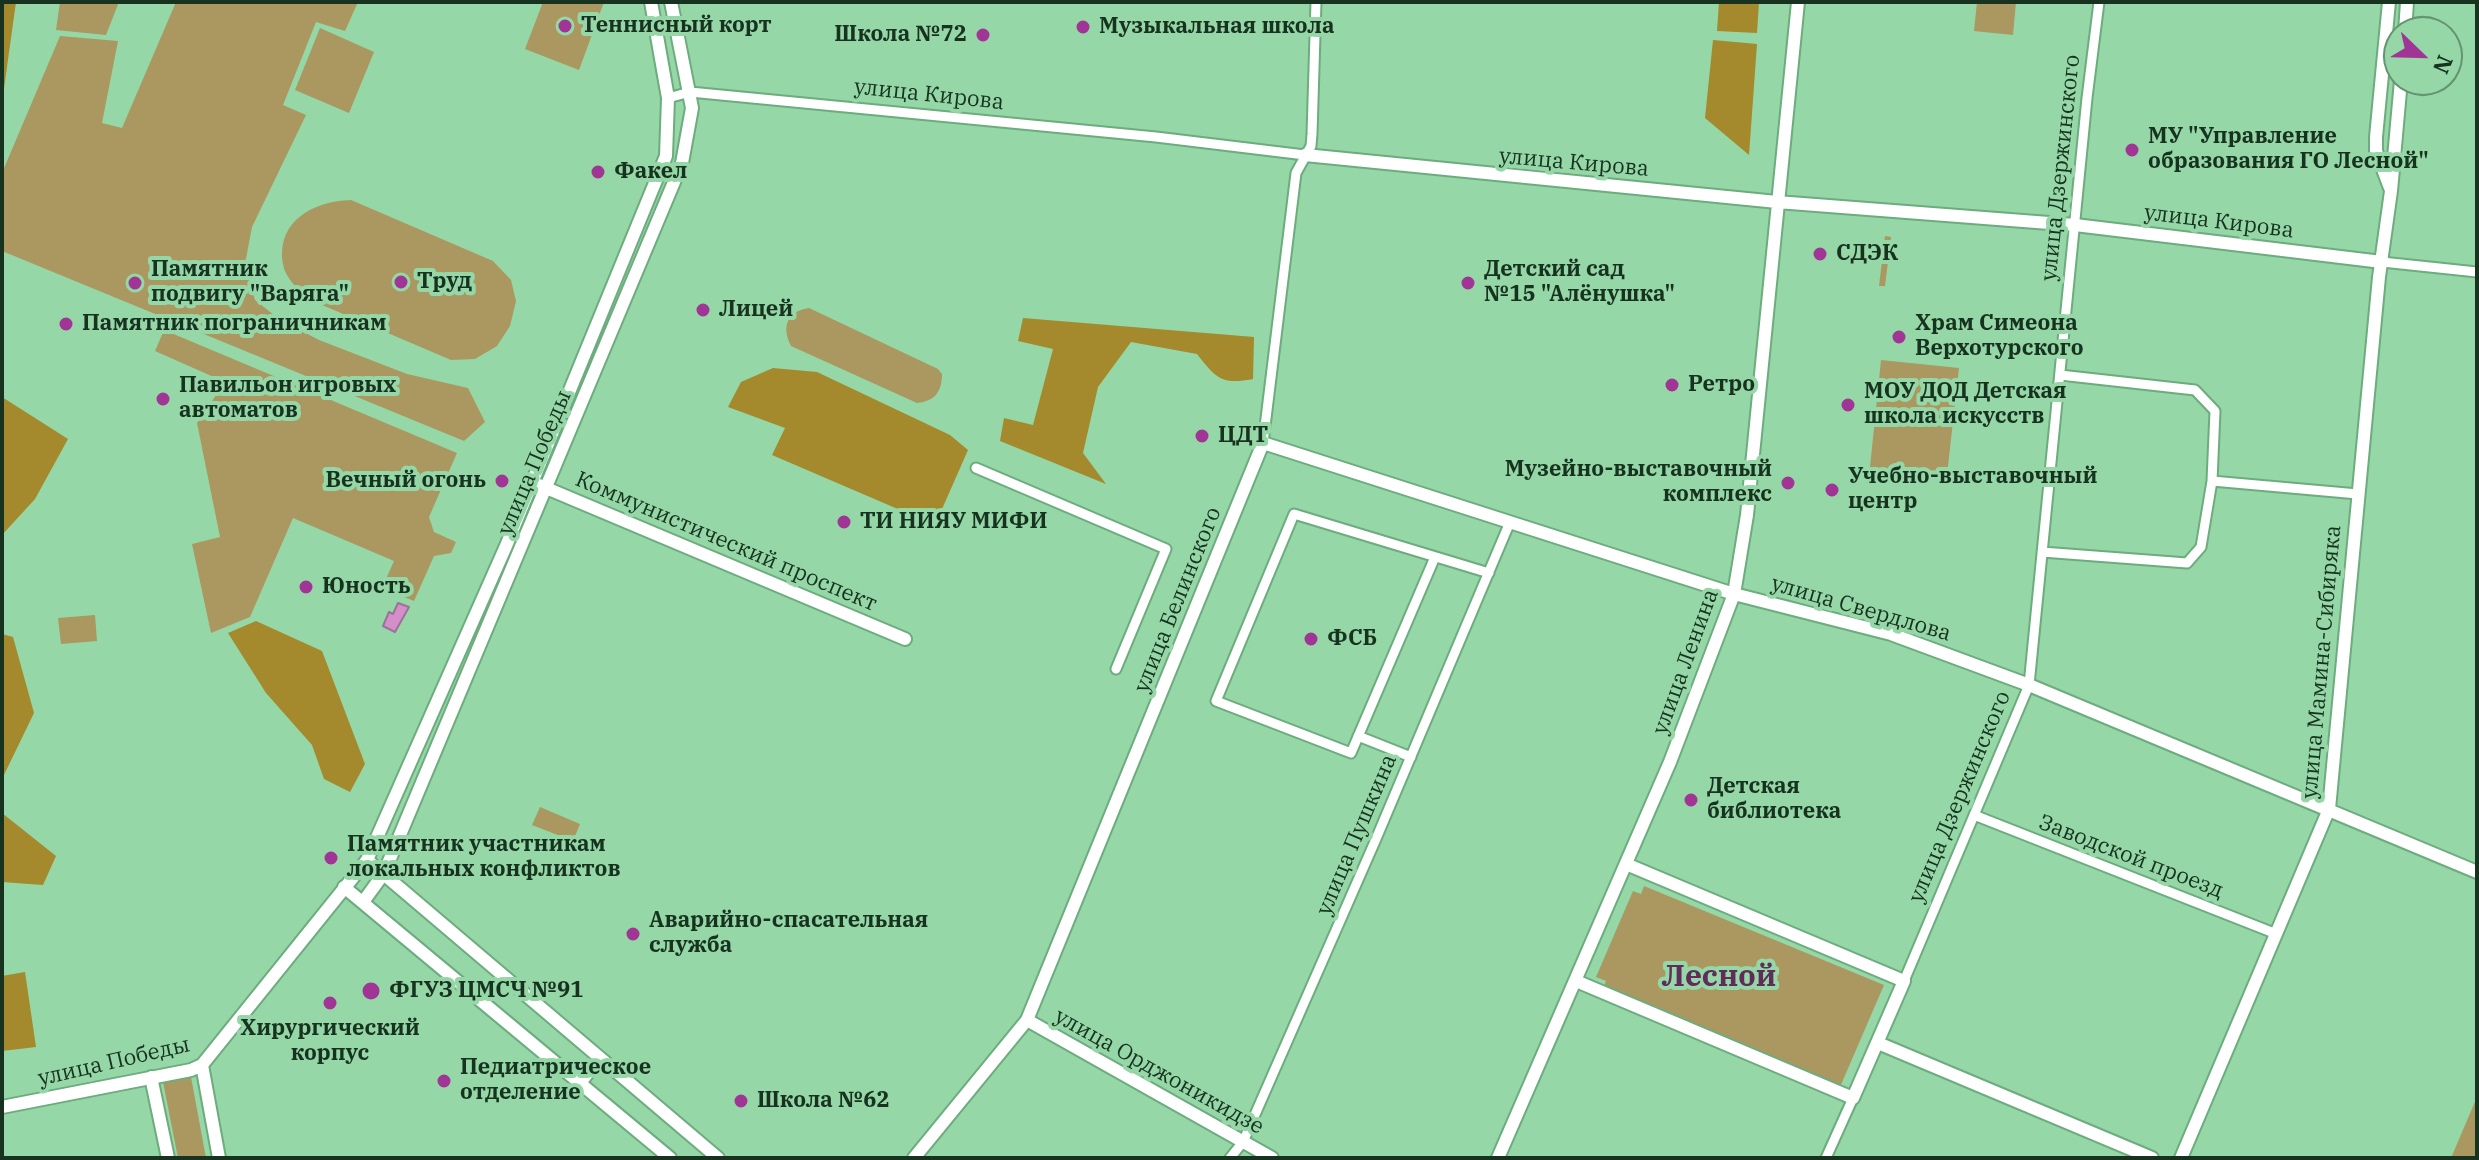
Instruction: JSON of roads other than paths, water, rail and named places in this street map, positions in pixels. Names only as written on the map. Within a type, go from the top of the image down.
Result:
[{"type":"street","name":"улица Победы","points":[[2,1107],[202,1065],[367,860],[532,482],[666,156],[668,98],[651,2]]},
{"type":"street","name":"улица Победы","points":[[363,902],[384,873],[682,163],[692,108],[671,2]]},
{"type":"street","name":"улица Белинского","points":[[914,1158],[1027,1020],[1263,443],[1296,173],[1312,134],[1316,2]]},
{"type":"street","name":"улица Ленина","points":[[1498,1158],[1531,1092],[1673,763],[1736,594],[1780,202],[1798,2]]},
{"type":"street","points":[[1780,202],[1804,2]]},
{"type":"street","name":"улица Дзержинского","points":[[1826,1158],[1878,1043],[2029,685],[2099,2]]},
{"type":"street","name":"улица Мамина-Сибиряка","points":[[2389,2],[2376,151],[2391,191]]},
{"type":"street","name":"улица Кирова","points":[[668,98],[690,92],[1780,202],[2075,225],[2477,272]]},
{"type":"street","name":"улица Мамина-Сибиряка","points":[[2181,1158],[2329,809],[2400,96]]},
{"type":"street","points":[[2042,552],[2187,563],[2201,547],[2212,481],[2215,411],[2195,390],[2060,375]]},
{"type":"street","name":"улица Свердлова","points":[[1263,443],[1736,594],[1891,634],[2029,685],[2477,872]]},
{"type":"street","points":[[976,468],[1166,549],[1116,669]]},
{"type":"street","points":[[2212,481],[2358,494]]},
{"type":"street","name":"Коммунистический проспект","points":[[532,482],[905,639]]},
{"type":"street","points":[[1435,557],[1351,753],[1216,701],[1294,514],[1489,573]]},
{"type":"street","name":"улица Пушкина","points":[[1230,1158],[1243,1142],[1510,522]]},
{"type":"street","points":[[1358,736],[1411,757]]},
{"type":"street","name":"Заводской проезд","points":[[1974,815],[2274,933]]},
{"type":"street","points":[[367,860],[718,1158]]},
{"type":"street","points":[[1629,865],[1904,981]]},
{"type":"street","points":[[344,887],[670,1158]]},
{"type":"street","points":[[1579,982],[1853,1098]]},
{"type":"street","name":"улица Орджоникидзе","points":[[1027,1020],[1272,1158]]},
{"type":"street","points":[[1878,1043],[2152,1158]]},
{"type":"street","points":[[581,1084],[600,1060]]},
{"type":"street","points":[[202,1065],[219,1158]]},
{"type":"street","points":[[151,1077],[168,1158]]},
{"type":"street","points":[[1506,1158],[1531,1092]]},
{"type":"place","name":"Теннисный корт","points":[[565,26]]},
{"type":"place","name":"Музыкальная школа","points":[[1083,27]]},
{"type":"place","name":"Школа №72","points":[[983,35]]},
{"type":"place","name":"МУ \"Управление образования ГО Лесной\"","points":[[2132,150]]},
{"type":"place","name":"Факел","points":[[598,172]]},
{"type":"place","name":"СДЭК","points":[[1820,254]]},
{"type":"place","name":"Труд","points":[[401,282]]},
{"type":"place","name":"Памятник подвигу \"Варяга\"","points":[[135,283]]},
{"type":"place","name":"Детский сад №15 \"Алёнушка\"","points":[[1468,283]]},
{"type":"place","name":"Лицей","points":[[703,310]]},
{"type":"place","name":"Памятник пограничникам","points":[[66,324]]},
{"type":"place","name":"Храм Симеона Верхотурского","points":[[1899,337]]},
{"type":"place","name":"Ретро","points":[[1672,385]]},
{"type":"place","name":"Павильон игровых автоматов","points":[[163,399]]},
{"type":"place","name":"МОУ ДОД Детская школа искусств","points":[[1848,405]]},
{"type":"place","name":"ЦДТ","points":[[1202,436]]},
{"type":"place","name":"Вечный огонь","points":[[502,481]]},
{"type":"place","name":"Музейно-выставочный комплекс","points":[[1788,483]]},
{"type":"place","name":"Учебно-выставочный центр","points":[[1832,490]]},
{"type":"place","name":"ТИ НИЯУ МИФИ","points":[[844,522]]},
{"type":"place","name":"Юность","points":[[306,587]]},
{"type":"place","name":"ФСБ","points":[[1311,639]]},
{"type":"place","name":"Детская библиотека","points":[[1691,800]]},
{"type":"place","name":"Памятник участникам локальных конфликтов","points":[[331,858]]},
{"type":"place","name":"Аварийно-спасательная служба","points":[[633,934]]},
{"type":"place","name":"ФГУЗ ЦМСЧ №91","points":[[371,991]]},
{"type":"place","name":"Хирургический корпус","points":[[330,1003]]},
{"type":"place","name":"Педиатрическое отделение","points":[[444,1081]]},
{"type":"place","name":"Школа №62","points":[[741,1101]]},
{"type":"district","name":"Лесной","points":[[1719,977]]}]
